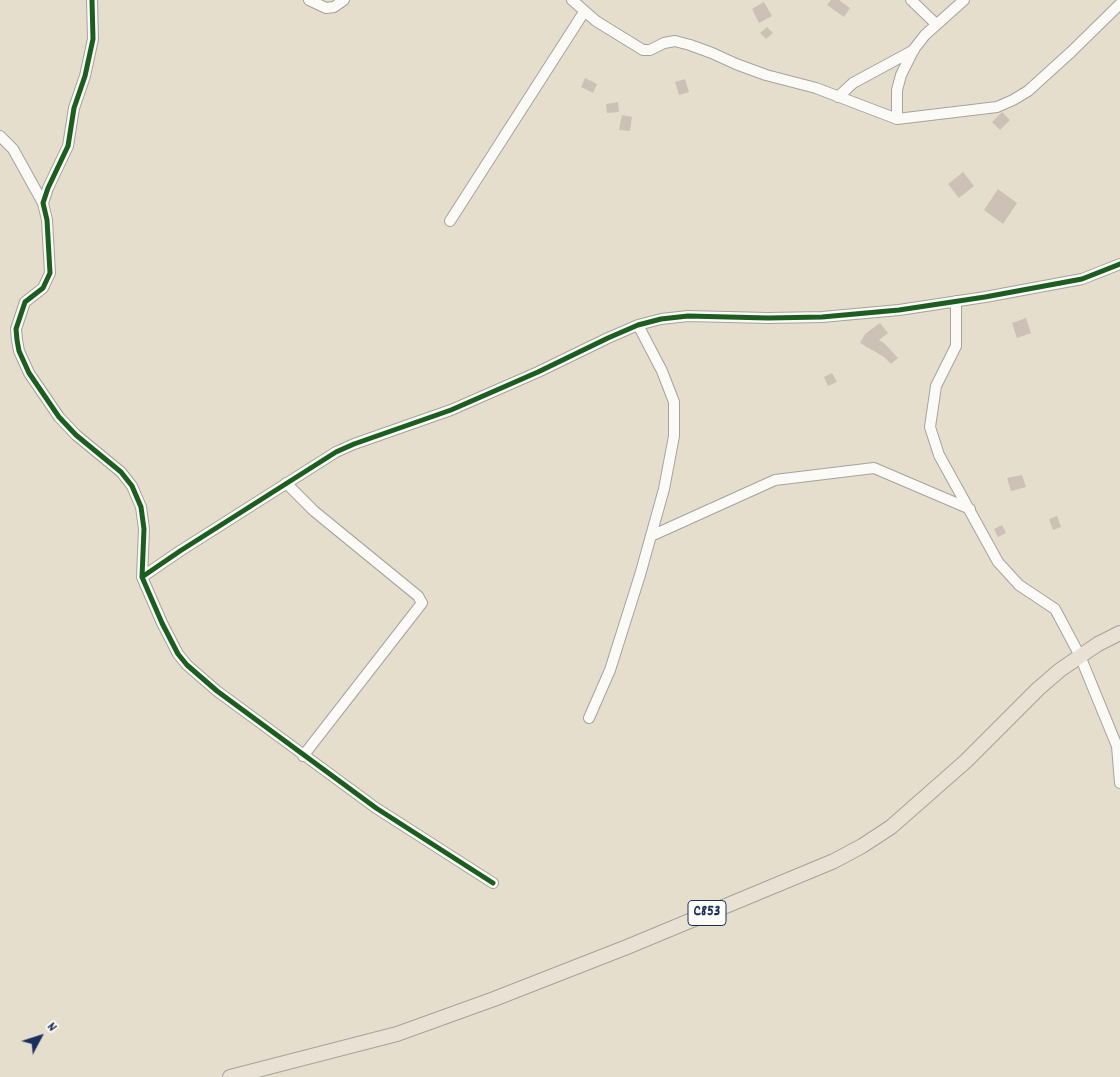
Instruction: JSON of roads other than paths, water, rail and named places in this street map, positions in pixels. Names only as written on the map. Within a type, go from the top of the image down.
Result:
[{"type":"main road","name":"C853","points":[[230,1077],[406,1031],[627,947],[834,861],[891,827],[966,761],[1038,689],[1060,670],[1098,644],[1120,633]]},
{"type":"street","points":[[43,203],[68,146],[74,108],[85,76],[93,39],[92,0]]},
{"type":"street","points":[[309,0],[326,8],[339,2]]},
{"type":"street","points":[[572,0],[584,12],[608,29],[643,50],[650,50],[664,42],[674,41],[712,53],[766,75],[816,88],[897,119],[997,107],[1013,100],[1028,91],[1057,65],[1120,4]]},
{"type":"street","points":[[911,0],[936,24]]},
{"type":"street","points":[[897,119],[896,107],[899,82],[914,50],[936,24],[964,0]]},
{"type":"street","points":[[450,221],[584,12]]},
{"type":"street","points":[[838,97],[854,83],[914,50]]},
{"type":"street","points":[[0,136],[13,149],[43,203],[47,220],[50,273],[43,288],[24,302],[22,307],[16,330],[19,351],[29,373],[59,417],[76,436],[121,472],[132,486],[141,507],[144,529],[142,577],[170,640],[187,665],[217,691],[303,756],[376,808],[493,883]]},
{"type":"street","points":[[142,577],[336,452],[451,410],[638,325],[661,319],[688,316],[822,317],[899,310],[1082,278],[1100,273],[1120,264]]},
{"type":"street","points":[[956,301],[956,346],[936,386],[930,427],[939,455],[998,562],[1019,585],[1055,609],[1080,656],[1117,746],[1120,783]]},
{"type":"street","points":[[589,718],[610,670],[651,536],[664,489],[674,436],[674,402],[662,371],[638,325]]},
{"type":"street","points":[[651,536],[775,480],[874,468],[970,509]]},
{"type":"street","points":[[286,483],[314,511],[418,596],[422,603],[303,756]]}]
